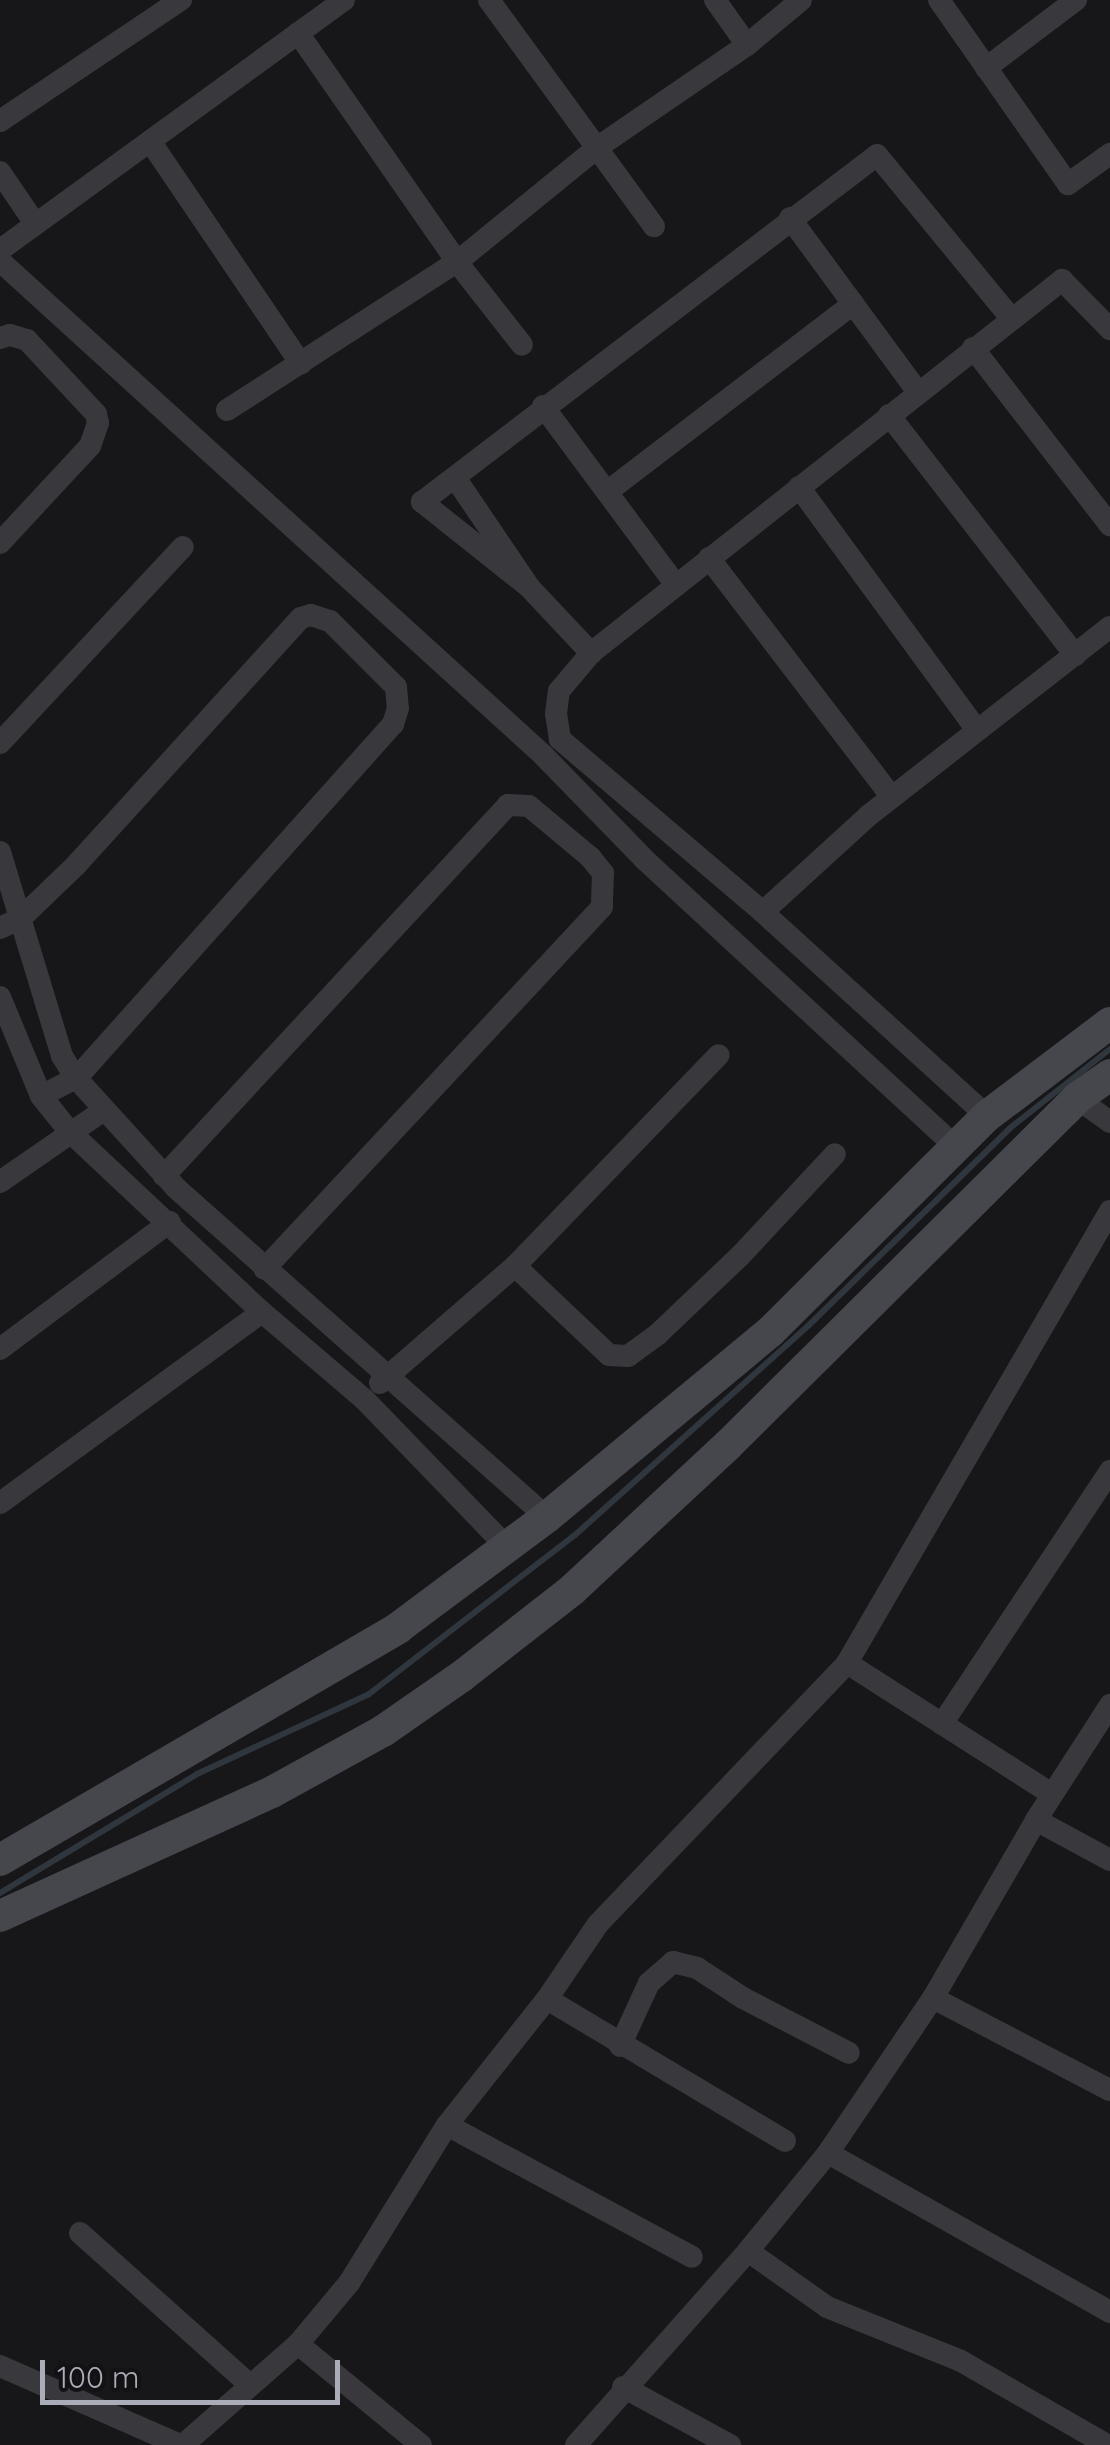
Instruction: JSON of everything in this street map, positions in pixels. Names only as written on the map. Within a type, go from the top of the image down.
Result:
[{"type":"street","points":[[0,120],[181,0]]},
{"type":"street","points":[[0,250],[344,0]]},
{"type":"street","points":[[489,0],[654,226]]},
{"type":"street","points":[[715,0],[747,44]]},
{"type":"street","points":[[227,410],[457,262],[598,147],[747,44],[802,0]]},
{"type":"street","points":[[939,0],[1068,184],[1110,154]]},
{"type":"street","points":[[986,68],[1076,0]]},
{"type":"street","points":[[298,33],[457,262],[522,344]]},
{"type":"street","points":[[150,142],[301,364]]},
{"type":"street","points":[[529,587],[415,507],[876,155],[1011,318]]},
{"type":"street","points":[[0,172],[34,222]]},
{"type":"street","points":[[790,218],[918,392]]},
{"type":"street","points":[[0,261],[543,755],[645,860],[956,1147]]},
{"type":"street","points":[[987,1116],[763,912],[560,739],[559,691],[590,653],[1064,280],[1110,329]]},
{"type":"street","points":[[607,492],[853,304]]},
{"type":"street","points":[[0,338],[10,335],[28,340],[96,414],[98,423],[90,446],[0,543]]},
{"type":"street","points":[[973,348],[1110,525]]},
{"type":"street","points":[[543,406],[676,585]]},
{"type":"street","points":[[889,415],[1075,655]]},
{"type":"street","points":[[456,479],[529,587],[590,653]]},
{"type":"street","points":[[799,487],[976,729]]},
{"type":"street","points":[[0,744],[183,547]]},
{"type":"street","points":[[709,558],[892,797]]},
{"type":"street","points":[[11,923],[76,865],[301,618],[319,616],[330,621],[396,687],[398,708],[392,724],[76,1078],[41,1096]]},
{"type":"street","points":[[763,912],[892,797],[1110,628]]},
{"type":"street","points":[[0,1348],[163,1216],[170,1182],[508,805],[529,806],[590,857],[603,873],[602,907],[265,1270]]},
{"type":"street","points":[[0,852],[11,923],[62,1056],[76,1078],[170,1182],[548,1517]]},
{"type":"street","points":[[2,1013],[41,1096],[69,1130],[262,1312],[364,1399],[506,1546]]},
{"type":"street","points":[[0,1860],[398,1628],[548,1517],[770,1332],[987,1116],[1110,1023]]},
{"type":"street","points":[[364,1399],[516,1266],[719,1055]]},
{"type":"street","points":[[0,1916],[289,1783],[383,1731],[462,1676],[572,1590],[728,1444],[1078,1098],[1110,1075]]},
{"type":"street","points":[[1078,1098],[1110,1122]]},
{"type":"street","points":[[0,1182],[69,1130],[104,1110]]},
{"type":"street","points":[[516,1266],[608,1355],[628,1356],[658,1334],[740,1256],[836,1154]]},
{"type":"street","points":[[0,2366],[181,2445],[248,2383],[298,2344],[372,2250],[447,2126],[547,1999],[598,1924],[846,1664],[1109,1215]]},
{"type":"street","points":[[0,1503],[262,1312]]},
{"type":"street","points":[[942,1724],[1110,1471]]},
{"type":"street","points":[[846,1664],[1052,1794]]},
{"type":"street","points":[[576,2445],[623,2387],[748,2251],[828,2153],[933,1998],[1052,1794],[1106,1721]]},
{"type":"street","points":[[1036,1820],[1110,1860]]},
{"type":"street","points":[[620,2046],[649,1983],[674,1962],[697,1968],[743,1998],[850,2053]]},
{"type":"street","points":[[933,1998],[1110,2090]]},
{"type":"street","points":[[547,1999],[785,2141]]},
{"type":"street","points":[[447,2126],[692,2257]]},
{"type":"street","points":[[828,2153],[1110,2312]]},
{"type":"street","points":[[80,2234],[248,2383]]},
{"type":"street","points":[[748,2251],[827,2307],[961,2361],[1107,2445]]},
{"type":"street","points":[[298,2344],[421,2445]]},
{"type":"street","points":[[623,2387],[730,2445]]},
{"type":"waterway","points":[[0,1893],[197,1774],[369,1694],[575,1535],[808,1326],[1010,1128],[1110,1049]]}]
